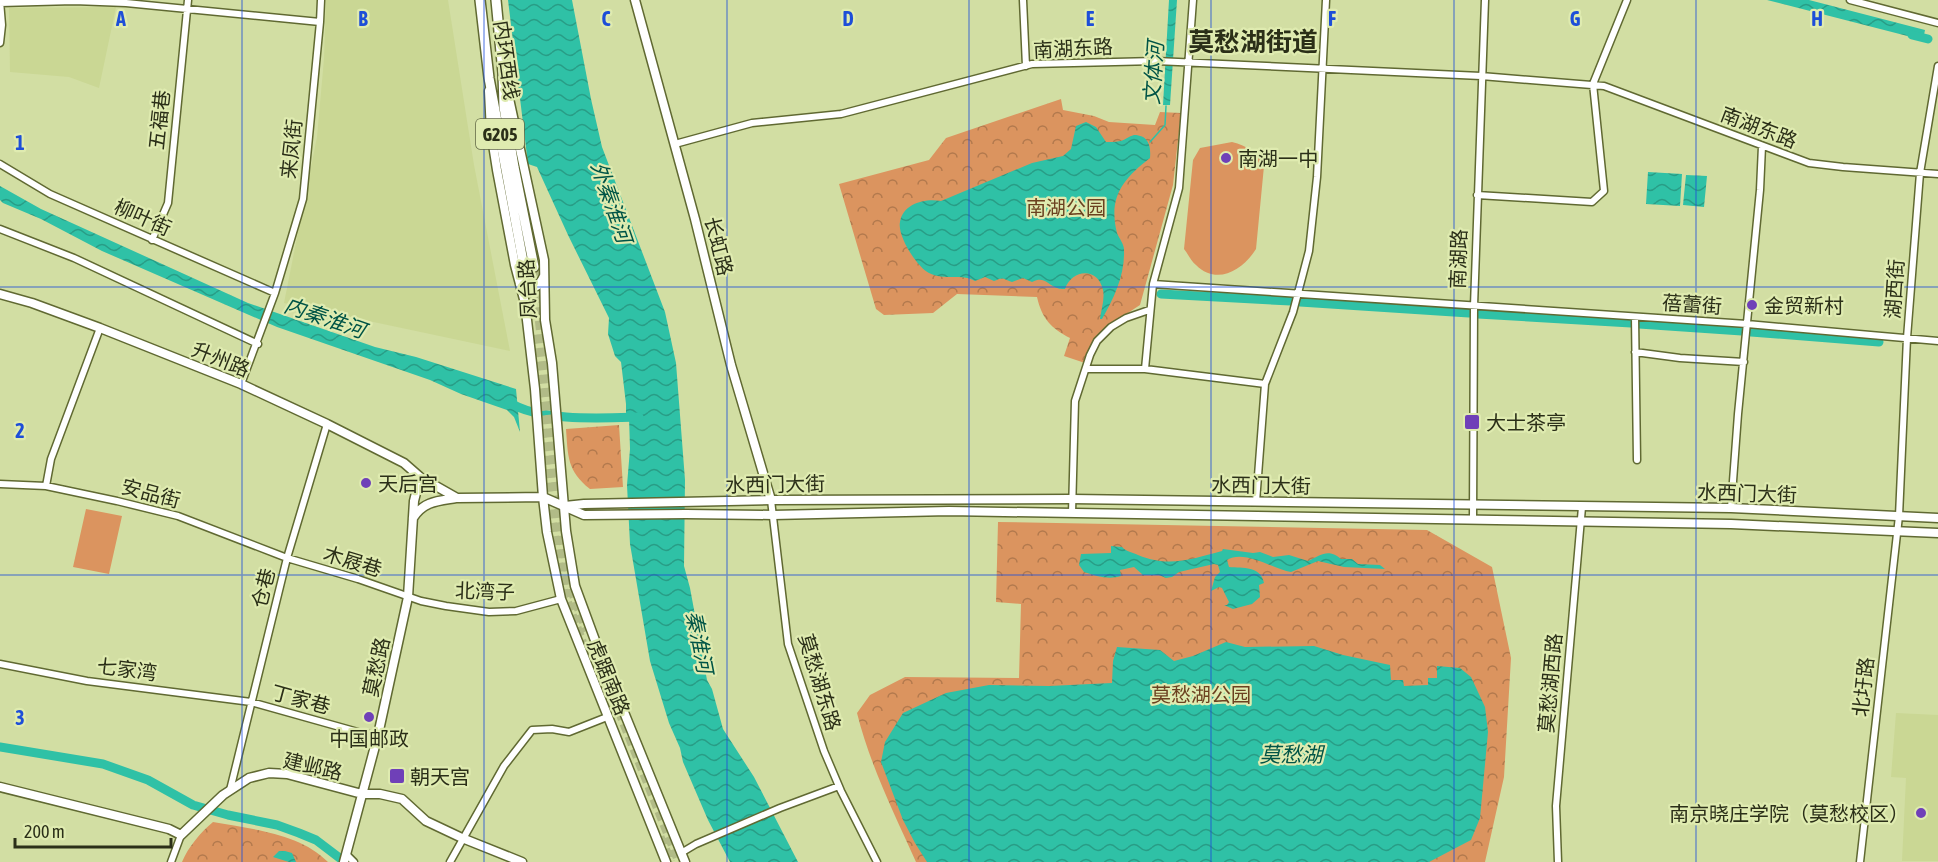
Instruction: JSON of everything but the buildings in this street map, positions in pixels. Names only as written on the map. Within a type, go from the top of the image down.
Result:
[{"type":"highway","name":"内环西线","points":[[480,0],[489,78],[529,267],[504,107],[496,0]]},
{"type":"main road","name":"长虹路","points":[[635,0],[675,144],[731,365],[771,500]]},
{"type":"main road","name":"凤台路","points":[[503,73],[531,192],[544,260],[545,320],[554,387],[564,506]]},
{"type":"main road","name":"凤台路","points":[[489,78],[491,132],[525,303],[535,388],[543,498]]},
{"type":"main road","points":[[520,284],[534,288],[539,285],[544,275]]},
{"type":"main road","name":"升州路","points":[[0,294],[100,328],[242,384],[404,463],[420,477]]},
{"type":"main road","points":[[420,477],[457,498]]},
{"type":"main road","name":"莫愁路","points":[[345,858],[378,735],[408,597],[414,501],[420,477]]},
{"type":"main road","points":[[413,518],[425,504],[457,498],[543,498],[564,506]]},
{"type":"main road","name":"虎踞南路","points":[[543,498],[550,548],[561,599],[607,717],[668,862]]},
{"type":"main road","name":"水西门大街","points":[[564,506],[771,500],[1072,499],[1731,508],[1938,518]]},
{"type":"main road","name":"水西门大街","points":[[564,506],[584,515],[773,515],[949,511],[1731,524],[1938,533]]},
{"type":"main road","name":"虎踞南路","points":[[564,506],[568,545],[581,606],[683,858]]},
{"type":"main road","points":[[550,548],[558,538],[568,545]]},
{"type":"main road","name":"建邺路","points":[[181,835],[214,802],[249,778],[269,773],[287,774],[362,794],[380,794],[402,799],[426,821],[522,862]]},
{"type":"main road","points":[[0,787],[169,829],[181,835]]},
{"type":"main road","points":[[668,862],[683,858]]},
{"type":"street","name":"五福巷","points":[[152,240],[168,203],[188,0]]},
{"type":"street","name":"来凤街","points":[[258,344],[275,296],[303,199],[321,0]]},
{"type":"street","points":[[1023,0],[1026,66]]},
{"type":"street","points":[[1145,369],[1153,284],[1179,188],[1193,0]]},
{"type":"street","points":[[1256,502],[1265,384],[1293,312],[1309,251],[1316,188],[1326,0]]},
{"type":"street","name":"南湖路","points":[[1473,519],[1474,306],[1485,0]]},
{"type":"street","points":[[1477,195],[1592,202],[1604,191],[1593,84],[1627,0]]},
{"type":"street","points":[[1850,0],[1938,23]]},
{"type":"street","points":[[0,43],[2,26],[0,2],[126,3],[320,22]]},
{"type":"street","name":"南湖东路","points":[[675,144],[752,123],[841,114],[1032,64],[1156,61],[1481,76],[1593,84],[1604,86],[1809,163],[1938,174]]},
{"type":"street","name":"湖西街","points":[[1899,516],[1907,338],[1920,173],[1938,66]]},
{"type":"street","points":[[1731,508],[1762,146]]},
{"type":"street","name":"柳叶街","points":[[0,164],[50,194],[275,296]]},
{"type":"street","points":[[0,229],[74,258],[258,344],[242,384]]},
{"type":"street","name":"蓓蕾街","points":[[1153,284],[1747,324],[1938,341]]},
{"type":"street","points":[[1072,513],[1075,401],[1090,355],[1097,341],[1111,327],[1126,318],[1149,310]]},
{"type":"street","points":[[1635,317],[1637,460]]},
{"type":"street","points":[[46,486],[51,459],[100,328]]},
{"type":"street","points":[[1635,352],[1680,358],[1744,362]]},
{"type":"street","points":[[1087,369],[1145,369],[1265,384]]},
{"type":"street","name":"仓巷","points":[[230,790],[287,558],[327,424]]},
{"type":"street","name":"安品街","points":[[0,484],[46,486],[178,516],[287,558]]},
{"type":"street","name":"莫愁湖东路","points":[[771,500],[788,644],[824,752],[877,862]]},
{"type":"street","name":"莫愁湖西路","points":[[1558,862],[1556,806],[1582,507]]},
{"type":"street","name":"北圩路","points":[[1860,862],[1899,516]]},
{"type":"street","name":"木屐巷","points":[[287,558],[408,597]]},
{"type":"street","name":"北湾子","points":[[408,597],[446,606],[489,612],[516,611],[561,599]]},
{"type":"street","name":"七家湾","points":[[0,664],[87,681],[251,702]]},
{"type":"street","name":"丁家巷","points":[[251,702],[365,734],[378,735]]},
{"type":"street","points":[[450,862],[504,766],[532,730],[552,729],[569,732],[607,717]]},
{"type":"street","points":[[683,858],[696,844],[839,786]]},
{"type":"street","points":[[171,862],[181,835]]},
{"type":"street","points":[[345,858],[354,862]]},
{"type":"shaded area","points":[[326,0],[448,0],[474,165],[510,351],[284,303],[317,137],[324,59]]},
{"type":"shaded area","points":[[116,7],[99,88],[69,77],[10,72],[9,8]]},
{"type":"shaded area","name":"南京晓庄学院（莫愁校区）","points":[[1896,713],[1938,715],[1938,861],[1902,861],[1906,778],[1891,777]]},
{"type":"green space","name":"南湖公园","points":[[1061,99],[1063,110],[1094,116],[1109,122],[1155,125],[1160,112],[1181,113],[1173,185],[1140,305],[1108,326],[1085,363],[1064,356],[1070,338],[1048,322],[1037,297],[957,294],[933,313],[884,315],[876,309],[839,184],[929,160],[946,138]]},
{"type":"green space","points":[[1232,142],[1251,150],[1264,166],[1256,249],[1251,257],[1237,269],[1221,275],[1212,274],[1196,265],[1184,249],[1193,160],[1200,148]]},
{"type":"green space","points":[[619,425],[623,487],[590,489],[577,476],[570,462],[566,429]]},
{"type":"green space","points":[[86,509],[122,516],[109,574],[73,567]]},
{"type":"green space","name":"莫愁湖公园","points":[[998,522],[1427,530],[1492,567],[1511,658],[1504,777],[1485,862],[916,862],[876,770],[857,713],[870,695],[905,677],[1019,678],[1021,604],[996,602]]},
{"type":"green space","points":[[213,822],[289,838],[317,852],[328,862],[182,862],[195,840]]},
{"type":"water","name":"外秦淮河","points":[[508,0],[572,0],[602,147],[665,312],[676,363],[685,480],[684,566],[707,680],[712,689],[723,729],[754,777],[798,862],[730,862],[708,820],[669,723],[650,661],[630,544],[627,485],[630,449],[629,417],[626,417],[621,362],[615,356],[608,334],[609,318],[537,167],[528,164]]},
{"type":"water","points":[[1169,0],[1177,0],[1170,105],[1163,105]]},
{"type":"water","points":[[1767,0],[1809,0],[1925,30],[1923,40]]},
{"type":"water","points":[[1086,122],[1096,127],[1106,142],[1121,141],[1134,135],[1146,139],[1150,150],[1150,158],[1125,181],[1116,199],[1115,220],[1117,233],[1124,248],[1123,268],[1111,303],[1102,319],[1100,319],[1103,290],[1096,277],[1091,274],[1079,274],[1068,282],[1065,289],[1059,289],[1042,280],[1032,282],[1023,278],[1012,282],[1003,278],[994,281],[985,277],[975,281],[935,275],[924,270],[905,243],[900,228],[902,216],[910,206],[922,201],[941,201],[1032,163],[1063,156],[1071,149],[1076,126]]},
{"type":"water","points":[[1648,172],[1682,174],[1680,206],[1646,204]]},
{"type":"water","points":[[1686,175],[1707,176],[1704,207],[1683,205]]},
{"type":"water","points":[[0,186],[41,209],[248,303],[375,347],[416,357],[516,389],[520,432],[514,417],[507,410],[430,380],[277,327],[102,251],[41,219],[3,203],[0,200]]},
{"type":"water","points":[[1111,546],[1122,547],[1150,559],[1170,562],[1200,557],[1223,549],[1260,552],[1273,557],[1289,555],[1308,561],[1328,553],[1341,559],[1352,559],[1358,564],[1380,565],[1385,569],[1344,567],[1318,561],[1291,572],[1250,558],[1234,557],[1227,560],[1229,567],[1255,571],[1262,577],[1264,583],[1259,585],[1260,597],[1252,604],[1233,609],[1224,605],[1229,602],[1222,588],[1211,591],[1215,577],[1220,572],[1218,565],[1214,564],[1179,572],[1166,578],[1159,575],[1143,575],[1134,567],[1120,570],[1121,576],[1112,578],[1084,572],[1079,565],[1081,554],[1111,553]]},
{"type":"water","name":"莫愁湖","points":[[1226,642],[1245,647],[1314,646],[1390,665],[1391,680],[1403,680],[1404,686],[1428,685],[1428,678],[1437,678],[1437,666],[1460,668],[1471,677],[1485,707],[1488,732],[1480,818],[1471,840],[1429,862],[927,862],[903,820],[881,762],[885,742],[903,713],[946,693],[989,685],[1049,686],[1112,683],[1113,661],[1117,647],[1160,650],[1174,661],[1193,656]]},
{"type":"water","points":[[279,851],[292,853],[296,862],[273,857]]},
{"type":"waterway","points":[[1912,35],[1928,39]]},
{"type":"waterway","name":"文体河","points":[[1150,142],[1165,125],[1166,106]]},
{"type":"waterway","points":[[1161,294],[1291,301]]},
{"type":"waterway","points":[[1300,302],[1469,313]]},
{"type":"waterway","points":[[1478,314],[1631,323]]},
{"type":"waterway","points":[[1639,324],[1742,331]]},
{"type":"waterway","points":[[1751,332],[1879,342]]},
{"type":"waterway","name":"内秦淮河","points":[[509,402],[536,413],[553,416],[639,417]]},
{"type":"waterway","points":[[0,747],[103,764],[148,780],[193,805],[277,825],[299,833],[316,840],[345,862]]},
{"type":"tunnel","points":[[524,267],[530,310]]},
{"type":"tunnel","points":[[534,267],[560,525],[571,589],[587,631]]},
{"type":"tunnel","points":[[533,335],[552,522],[564,593],[585,649]]},
{"type":"tunnel","points":[[609,686],[679,862]]},
{"type":"tunnel","points":[[660,837],[671,862]]},
{"type":"place","name":"南湖一中","points":[[1226,158]]},
{"type":"place","name":"金贸新村","points":[[1752,305]]},
{"type":"place","name":"大士茶亭","points":[[1472,422]]},
{"type":"place","name":"天后宫","points":[[366,483]]},
{"type":"place","name":"中国邮政","points":[[369,717]]},
{"type":"place","name":"朝天宫","points":[[397,776]]},
{"type":"place","name":"南京晓庄学院（莫愁校区）","points":[[1921,813]]},
{"type":"district","name":"莫愁湖街道","points":[[1253,42]]},
{"type":"water label","name":"秦淮河","points":[[700,642]]}]
